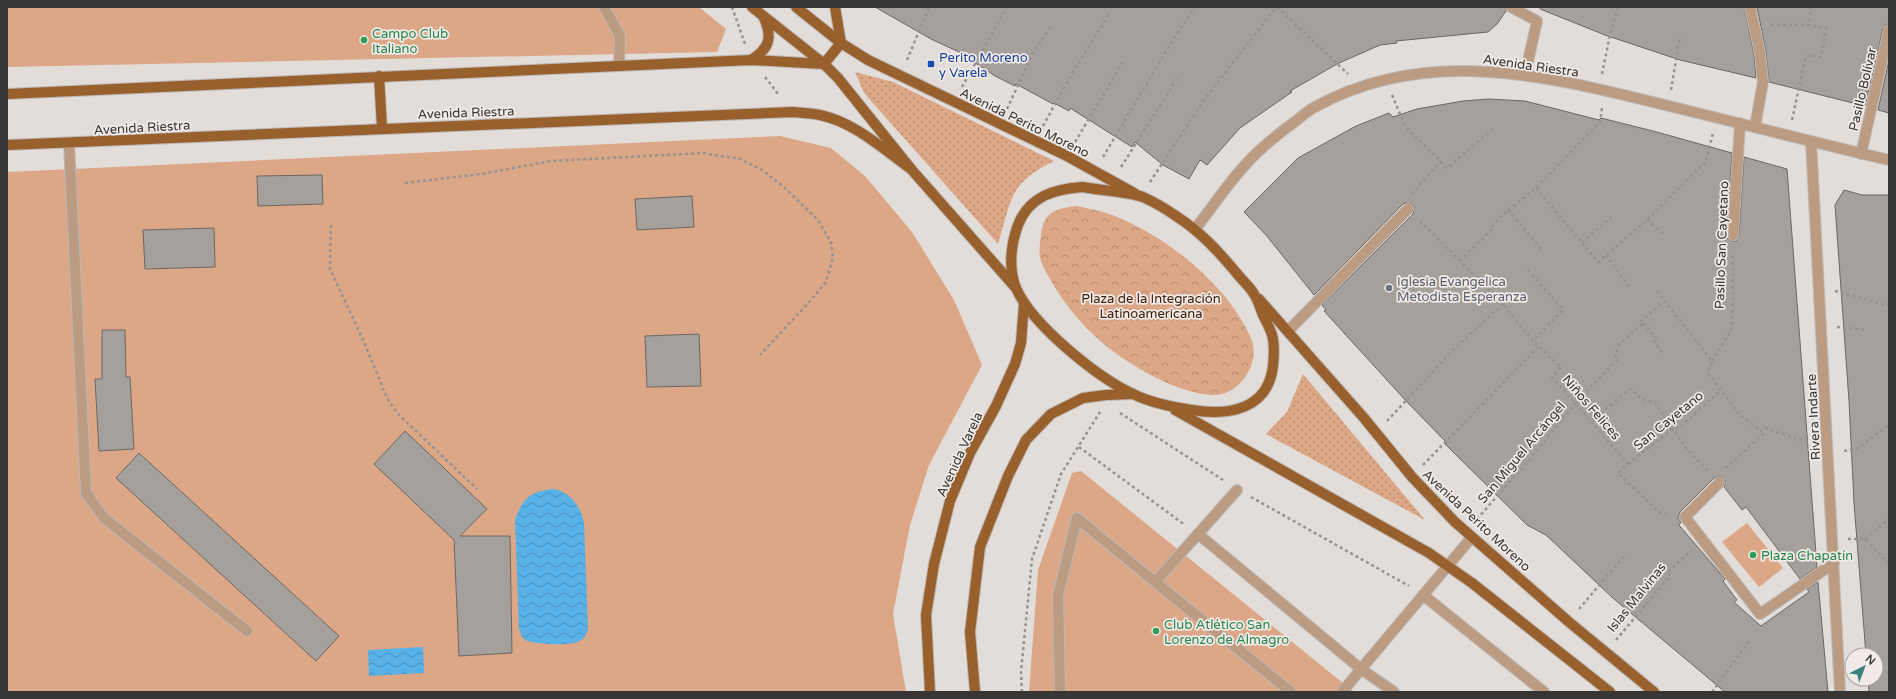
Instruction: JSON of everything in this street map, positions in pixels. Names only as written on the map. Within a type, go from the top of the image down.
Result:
[{"type":"main road","points":[[752,7],[824,64],[838,78],[911,168],[1016,287],[1024,303],[1057,341],[1090,366],[1133,394],[1169,407],[1388,529],[1447,566],[1472,583],[1610,692]]},
{"type":"main road","name":"Avenida Perito Moreno","points":[[796,7],[841,43],[901,76],[1067,156],[1175,215],[1195,229],[1218,251],[1412,477],[1469,535],[1569,622],[1654,692]]},
{"type":"main road","points":[[824,64],[841,43],[836,7]]},
{"type":"main road","points":[[751,60],[762,53],[769,41],[769,28],[764,16]]},
{"type":"main road","points":[[7,94],[751,60],[824,64]]},
{"type":"main road","points":[[379,76],[382,128]]},
{"type":"main road","name":"Avenida Riestra","points":[[7,145],[382,128],[792,112],[821,114],[844,124],[863,134],[911,168]]},
{"type":"main road","points":[[1016,287],[1011,258],[1014,236],[1019,222],[1037,199],[1048,193],[1065,188],[1082,187],[1141,197]]},
{"type":"main road","points":[[1169,407],[1208,413],[1230,412],[1245,408],[1261,395],[1270,382],[1275,351],[1272,336],[1254,293]]},
{"type":"main road","name":"Avenida Varela","points":[[930,692],[926,614],[934,564],[950,501],[970,453],[996,406],[1015,364],[1021,343],[1024,303]]},
{"type":"main road","points":[[975,692],[970,632],[980,547],[1008,476],[1026,440],[1051,414],[1084,398],[1106,395],[1133,394]]},
{"type":"street","points":[[604,7],[620,36],[619,66]]},
{"type":"street","points":[[1511,7],[1537,21],[1526,75]]},
{"type":"street","points":[[1750,7],[1763,82],[1755,127]]},
{"type":"street","name":"Pasillo Bolívar","points":[[1861,154],[1889,30]]},
{"type":"street","name":"Avenida Riestra","points":[[1195,229],[1247,163],[1281,132],[1313,108],[1361,86],[1385,80],[1437,72],[1485,70],[1526,75],[1601,89],[1889,160]]},
{"type":"street","name":"Pasillo San Cayetano","points":[[1733,235],[1740,123]]},
{"type":"street","name":"Rivera Indarte","points":[[1811,141],[1828,440],[1840,692]]},
{"type":"street","points":[[69,143],[86,492],[104,518],[247,631]]},
{"type":"street","points":[[1288,331],[1408,209]]},
{"type":"street","points":[[1717,481],[1685,517],[1760,614],[1834,563]]},
{"type":"street","points":[[1155,582],[1237,490]]},
{"type":"street","points":[[1060,692],[1058,595],[1077,518],[1291,692]]},
{"type":"street","points":[[1198,534],[1361,669],[1394,692]]},
{"type":"street","points":[[1342,692],[1447,566],[1469,535]]},
{"type":"street","points":[[1423,595],[1544,692]]},
{"type":"path","points":[[901,76],[929,7]]},
{"type":"path","points":[[953,101],[1007,7]]},
{"type":"path","points":[[1095,171],[1174,38],[1195,7]]},
{"type":"path","points":[[1141,197],[1204,100],[1276,7],[1361,86]]},
{"type":"path","points":[[1460,261],[1492,229],[1490,227],[1508,210],[1536,188],[1600,122],[1601,89],[1610,35],[1618,7]]},
{"type":"path","points":[[1809,25],[1811,7]]},
{"type":"path","points":[[1035,141],[1070,76],[1110,12]]},
{"type":"path","points":[[1754,25],[1809,25],[1826,28],[1821,58],[1806,56],[1788,135]]},
{"type":"path","points":[[1000,124],[1033,53],[1050,28]]},
{"type":"path","points":[[1669,106],[1680,36]]},
{"type":"path","points":[[1067,156],[1124,60]]},
{"type":"path","points":[[1112,181],[1177,79]]},
{"type":"path","points":[[1385,80],[1405,126],[1447,168],[1494,128]]},
{"type":"path","points":[[1536,188],[1598,262],[1646,220],[1702,164],[1705,164],[1717,117]]},
{"type":"path","points":[[405,183],[481,174],[551,161],[703,153],[740,159],[762,170],[784,186],[818,220],[832,242],[833,258],[826,282],[760,355]]},
{"type":"path","points":[[1408,209],[1403,204],[1441,162]]},
{"type":"path","name":"Niños Felices","points":[[1408,209],[1503,304],[1533,341],[1562,367],[1552,377],[1576,402],[1628,464]]},
{"type":"path","points":[[1508,210],[1541,249]]},
{"type":"path","points":[[1582,242],[1614,215]]},
{"type":"path","points":[[1646,220],[1664,234]]},
{"type":"path","points":[[331,225],[330,269],[364,342],[387,398],[397,413],[477,489]]},
{"type":"path","name":"Pasillo San Cayetano","points":[[1712,361],[1731,331],[1733,305],[1733,235]]},
{"type":"path","points":[[1606,255],[1630,288]]},
{"type":"path","points":[[1528,270],[1563,310],[1533,341]]},
{"type":"path","points":[[1819,287],[1889,306]]},
{"type":"path","points":[[1592,421],[1630,389],[1642,398],[1655,403],[1674,428],[1686,448],[1717,481],[1763,434],[1739,414],[1720,391],[1708,373],[1712,361],[1664,302],[1657,291]]},
{"type":"path","name":"San Miguel Arcángel","points":[[1469,535],[1576,402],[1618,359],[1616,356],[1619,344],[1643,323],[1641,321],[1664,302]]},
{"type":"path","points":[[1375,433],[1456,348],[1503,304]]},
{"type":"path","points":[[1643,323],[1657,339],[1654,341],[1662,352]]},
{"type":"path","points":[[1821,325],[1864,330]]},
{"type":"path","points":[[1412,477],[1539,346]]},
{"type":"path","name":"San Cayetano","points":[[1628,464],[1674,428],[1679,428],[1720,391]]},
{"type":"path","points":[[1022,692],[1021,672],[1032,559],[1061,474],[1101,411]]},
{"type":"path","points":[[1115,411],[1124,414],[1237,490],[1423,595]]},
{"type":"path","points":[[1828,454],[1856,449],[1889,425]]},
{"type":"path","points":[[1761,431],[1765,428],[1809,443],[1828,440]]},
{"type":"path","points":[[1079,446],[1198,534]]},
{"type":"path","points":[[1628,464],[1618,473],[1658,512],[1685,517]]},
{"type":"path","points":[[1833,538],[1865,539],[1889,519]]},
{"type":"path","points":[[1865,539],[1889,564]]},
{"type":"path","name":"Islas Malvinas","points":[[1605,652],[1670,576],[1667,573],[1703,540]]},
{"type":"path","points":[[1569,622],[1624,556]]},
{"type":"path","points":[[1712,692],[1749,641]]},
{"type":"green space","name":"Campo Club Italiano","points":[[7,7],[699,7],[726,29],[717,52],[7,67]]},
{"type":"green space","points":[[855,72],[893,82],[1054,161],[1028,177],[1014,194],[998,244],[864,93]]},
{"type":"green space","points":[[780,136],[831,148],[865,176],[912,232],[954,300],[982,365],[929,465],[910,525],[893,614],[906,692],[7,692],[7,172]]},
{"type":"green space","name":"Plaza de la Integración Latinoamericana","points":[[1076,206],[1107,213],[1137,226],[1177,251],[1214,284],[1242,321],[1252,341],[1254,350],[1253,360],[1245,378],[1238,385],[1230,391],[1212,395],[1194,392],[1165,382],[1130,363],[1114,352],[1099,340],[1072,312],[1060,296],[1044,268],[1040,254],[1040,243],[1042,228],[1047,217],[1056,210]]},
{"type":"green space","points":[[1303,374],[1425,520],[1266,434],[1287,412]]},
{"type":"green space","name":"Club Atlético San Lorenzo de Almagro","points":[[1081,471],[1354,692],[1029,692],[1038,570],[1072,473]]},
{"type":"green space","name":"Plaza Chapatín","points":[[1747,523],[1783,568],[1759,587],[1722,542]]},
{"type":"water","points":[[555,489],[571,497],[578,506],[584,523],[588,630],[581,640],[570,644],[547,644],[527,641],[522,637],[519,629],[515,520],[521,506],[529,497],[540,491]]},
{"type":"water","points":[[423,647],[424,673],[369,676],[368,650]]},
{"type":"building","points":[[875,7],[1505,7],[1506,11],[1497,24],[1488,32],[1396,41],[1397,43],[1380,45],[1337,64],[1290,91],[1292,92],[1240,128],[1207,165],[1200,160],[1189,179],[1163,165],[1135,142],[1132,147],[1070,108],[1069,111],[1016,84],[1015,86],[995,76],[959,52],[931,39]]},
{"type":"building","points":[[1541,7],[1744,7],[1754,54],[1756,78],[1680,60],[1605,35],[1540,9]]},
{"type":"building","points":[[1757,7],[1889,7],[1889,24],[1885,25],[1883,29],[1865,106],[1769,82],[1766,52]]},
{"type":"building","points":[[1889,60],[1889,113],[1878,110]]},
{"type":"building","points":[[1488,99],[1525,101],[1599,120],[1601,118],[1653,131],[1732,153],[1727,238],[1732,241],[1736,241],[1739,235],[1744,157],[1787,169],[1817,567],[1800,579],[1746,507],[1742,510],[1724,487],[1725,481],[1721,477],[1714,478],[1680,512],[1678,518],[1681,522],[1679,525],[1725,579],[1723,581],[1737,600],[1734,602],[1761,626],[1809,592],[1807,589],[1818,582],[1828,692],[1725,692],[1614,599],[1546,535],[1527,525],[1445,444],[1447,443],[1407,402],[1324,311],[1326,310],[1322,305],[1413,214],[1414,208],[1412,204],[1403,204],[1314,295],[1266,235],[1244,212],[1298,158],[1356,126],[1389,113],[1393,117],[1417,109],[1463,101]]},
{"type":"building","points":[[322,175],[323,204],[258,206],[257,176]]},
{"type":"building","points":[[1844,190],[1862,195],[1889,195],[1889,692],[1869,692],[1869,687],[1884,687],[1884,647],[1865,647],[1854,503],[1849,401],[1835,205]]},
{"type":"building","points":[[692,196],[694,227],[637,230],[635,199]]},
{"type":"building","points":[[214,228],[215,267],[145,269],[143,230]]},
{"type":"building","points":[[102,330],[125,330],[126,377],[130,377],[134,449],[99,451],[95,379],[102,379]]},
{"type":"building","points":[[699,334],[701,386],[647,387],[645,336]]},
{"type":"building","points":[[405,431],[487,509],[460,536],[510,536],[512,653],[459,656],[454,540],[374,464]]},
{"type":"building","points":[[139,453],[339,636],[316,661],[116,478]]},
{"type":"place","name":"Campo Club Italiano","points":[[364,40]]},
{"type":"place","name":"Perito Moreno y Varela","points":[[931,64]]},
{"type":"place","name":"Iglesia Evangelica Metodista Esperanza","points":[[1389,288]]},
{"type":"place","name":"Plaza Chapatín","points":[[1753,555]]},
{"type":"place","name":"Club Atlético San Lorenzo de Almagro","points":[[1156,631]]}]
